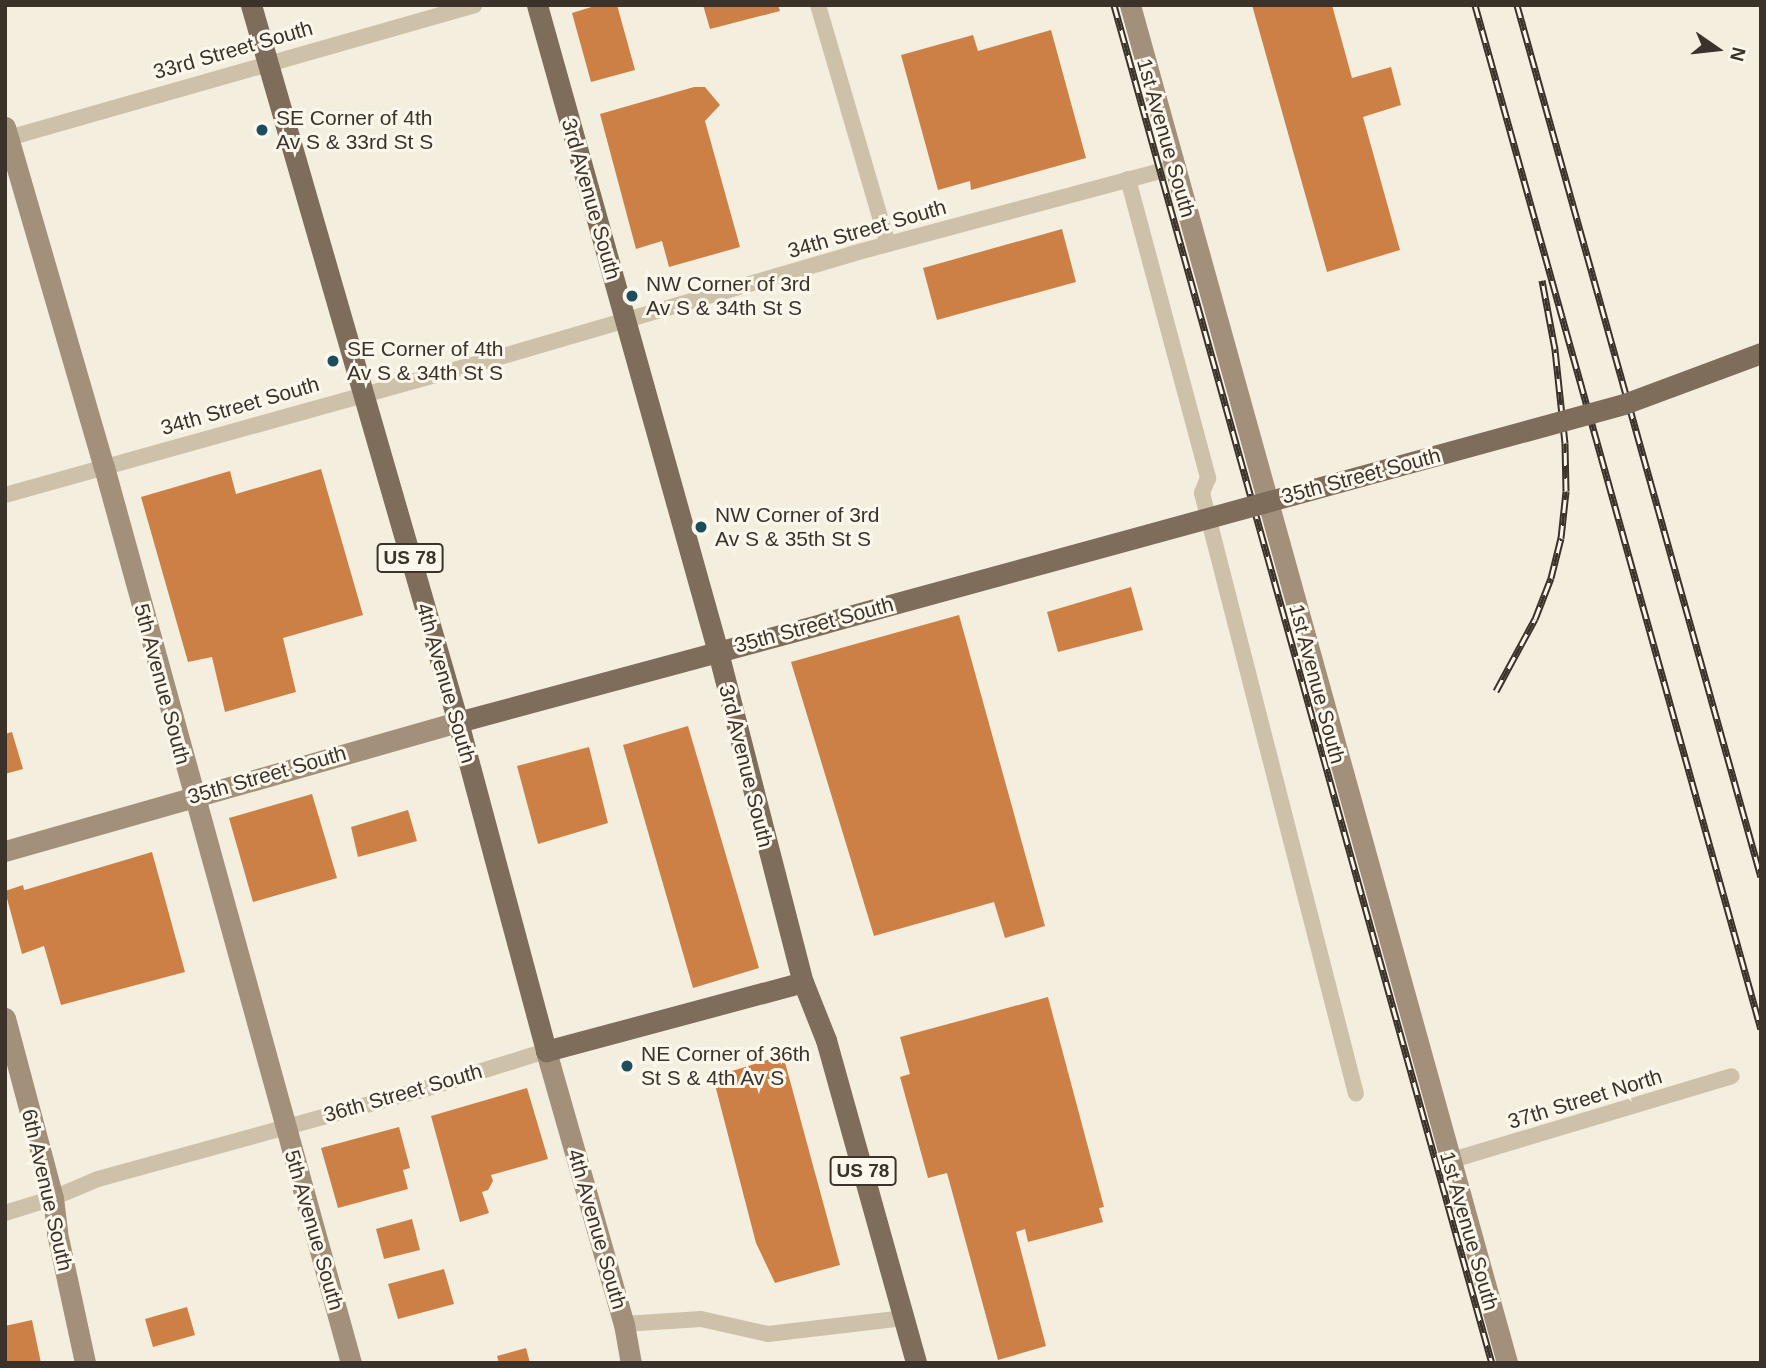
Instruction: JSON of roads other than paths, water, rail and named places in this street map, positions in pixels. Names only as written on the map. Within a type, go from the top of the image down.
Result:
[{"type":"main road","name":"4th Avenue South","points":[[250,5],[458,722],[546,1051]]},
{"type":"main road","name":"3rd Avenue South","points":[[537,5],[718,652],[803,982],[826,1040],[916,1363]]},
{"type":"main road","name":"35th Street South","points":[[458,722],[1624,404],[1761,352]]},
{"type":"main road","name":"36th Street South","points":[[546,1051],[803,982]]},
{"type":"street","name":"33rd Street South","points":[[7,134],[474,5]]},
{"type":"street","points":[[818,5],[888,244]]},
{"type":"street","name":"1st Avenue South","points":[[1130,5],[1507,1363]]},
{"type":"street","name":"5th Avenue South","points":[[7,134],[104,467],[192,796],[351,1363]]},
{"type":"street","name":"34th Street South","points":[[5,495],[362,393],[493,359],[888,244],[1175,167]]},
{"type":"street","points":[[1128,179],[1208,478],[1202,494],[1356,1094]]},
{"type":"street","name":"35th Street South","points":[[5,850],[458,722]]},
{"type":"street","name":"6th Avenue South","points":[[5,1018],[53,1198],[57,1233],[85,1363]]},
{"type":"street","name":"36th Street South","points":[[5,1213],[53,1198],[98,1179],[418,1091],[546,1051]]},
{"type":"street","name":"4th Avenue South","points":[[546,1051],[624,1324],[631,1363]]},
{"type":"street","name":"37th Street North","points":[[1449,1161],[1732,1076]]},
{"type":"street","points":[[624,1324],[701,1320],[768,1334],[904,1318]]},
{"type":"railway","points":[[1114,5],[1492,1363]]},
{"type":"railway","points":[[1475,5],[1761,1029]]},
{"type":"railway","points":[[1517,5],[1761,877]]},
{"type":"railway","points":[[1496,691],[1535,619],[1551,578],[1561,538],[1566,491],[1565,443],[1555,349],[1542,280]]},
{"type":"place","name":"SE Corner of 4th Av S & 33rd St S","points":[[262,130]]},
{"type":"place","name":"NW Corner of 3rd Av S & 34th St S","points":[[632,296]]},
{"type":"place","name":"SE Corner of 4th Av S & 34th St S","points":[[333,361]]},
{"type":"place","name":"NW Corner of 3rd Av S & 35th St S","points":[[701,527]]},
{"type":"place","name":"NE Corner of 36th St S & 4th Av S","points":[[627,1066]]}]
